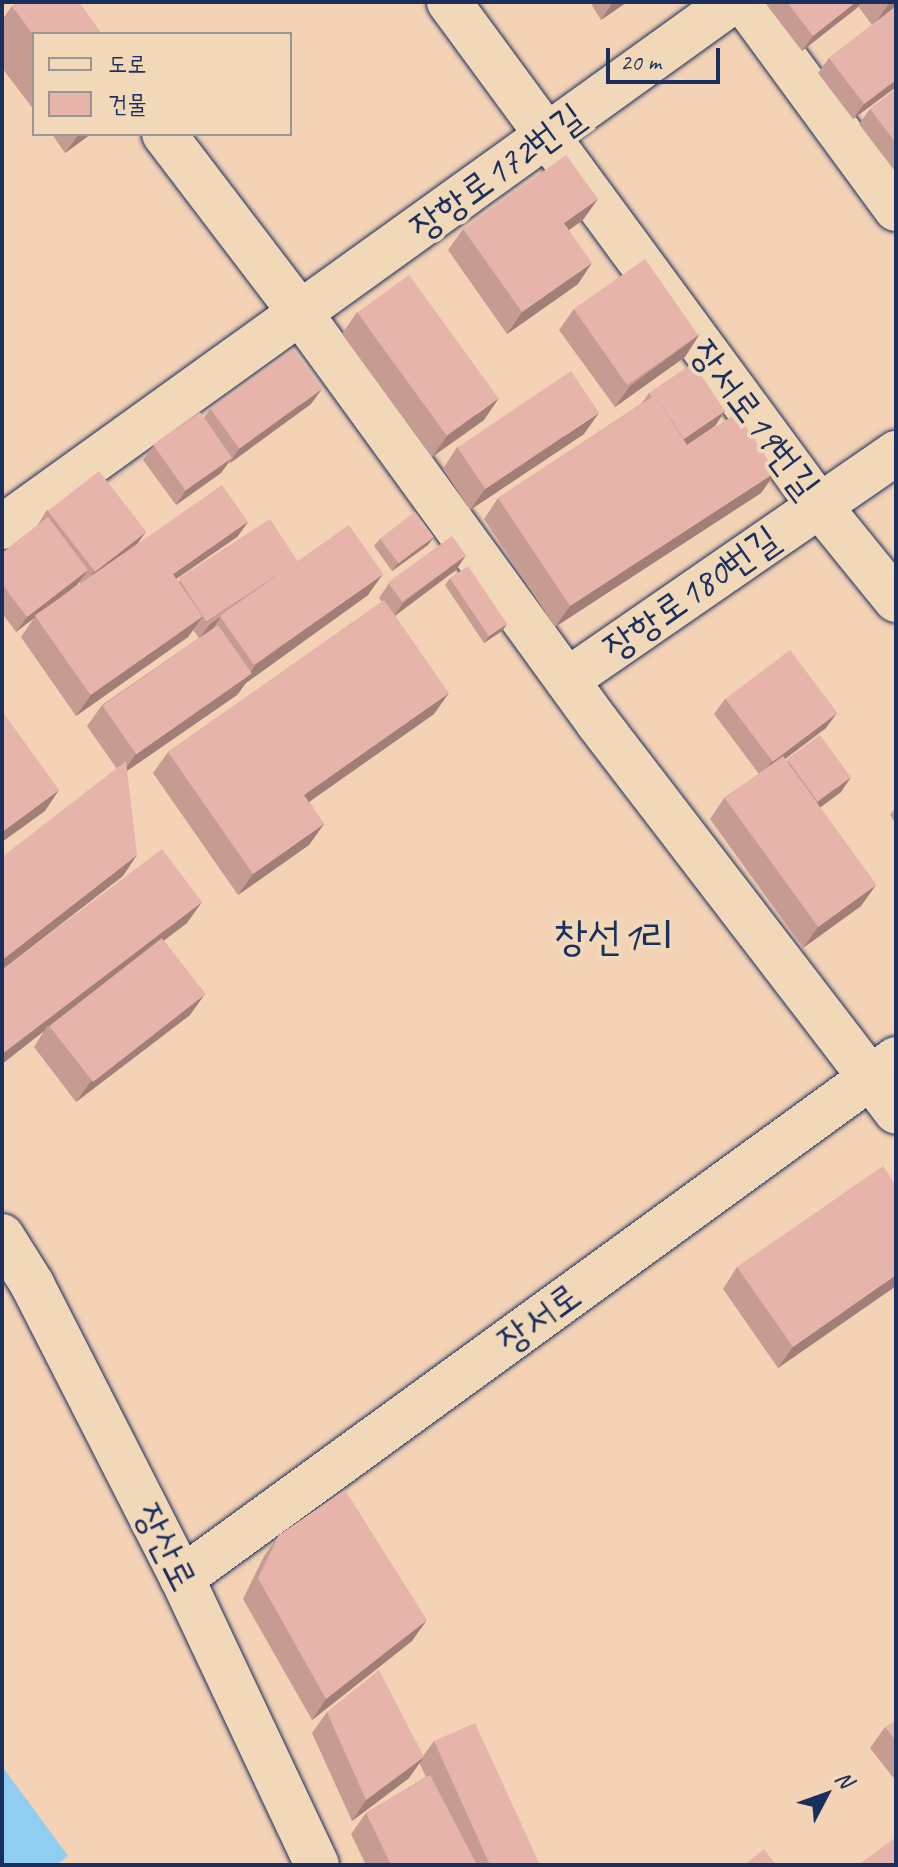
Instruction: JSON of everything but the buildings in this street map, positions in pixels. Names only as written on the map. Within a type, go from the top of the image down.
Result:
[{"type":"street","name":"장서로19번길","points":[[449,2],[818,504],[896,600]]},
{"type":"street","name":"장항로172번길","points":[[2,527],[732,2]]},
{"type":"street","points":[[744,2],[896,209]]},
{"type":"street","points":[[166,136],[301,314],[567,680],[883,1068],[896,1112]]},
{"type":"street","name":"장항로180번길","points":[[567,680],[896,453]]},
{"type":"street","name":"장서로","points":[[182,1578],[883,1068]]},
{"type":"street","name":"장산로","points":[[2,1236],[32,1284],[182,1578],[317,1865]]},
{"type":"water","points":[[2,1766],[68,1856],[56,1865],[2,1865]]},
{"type":"district","name":"창선1리","points":[[614,937]]}]
